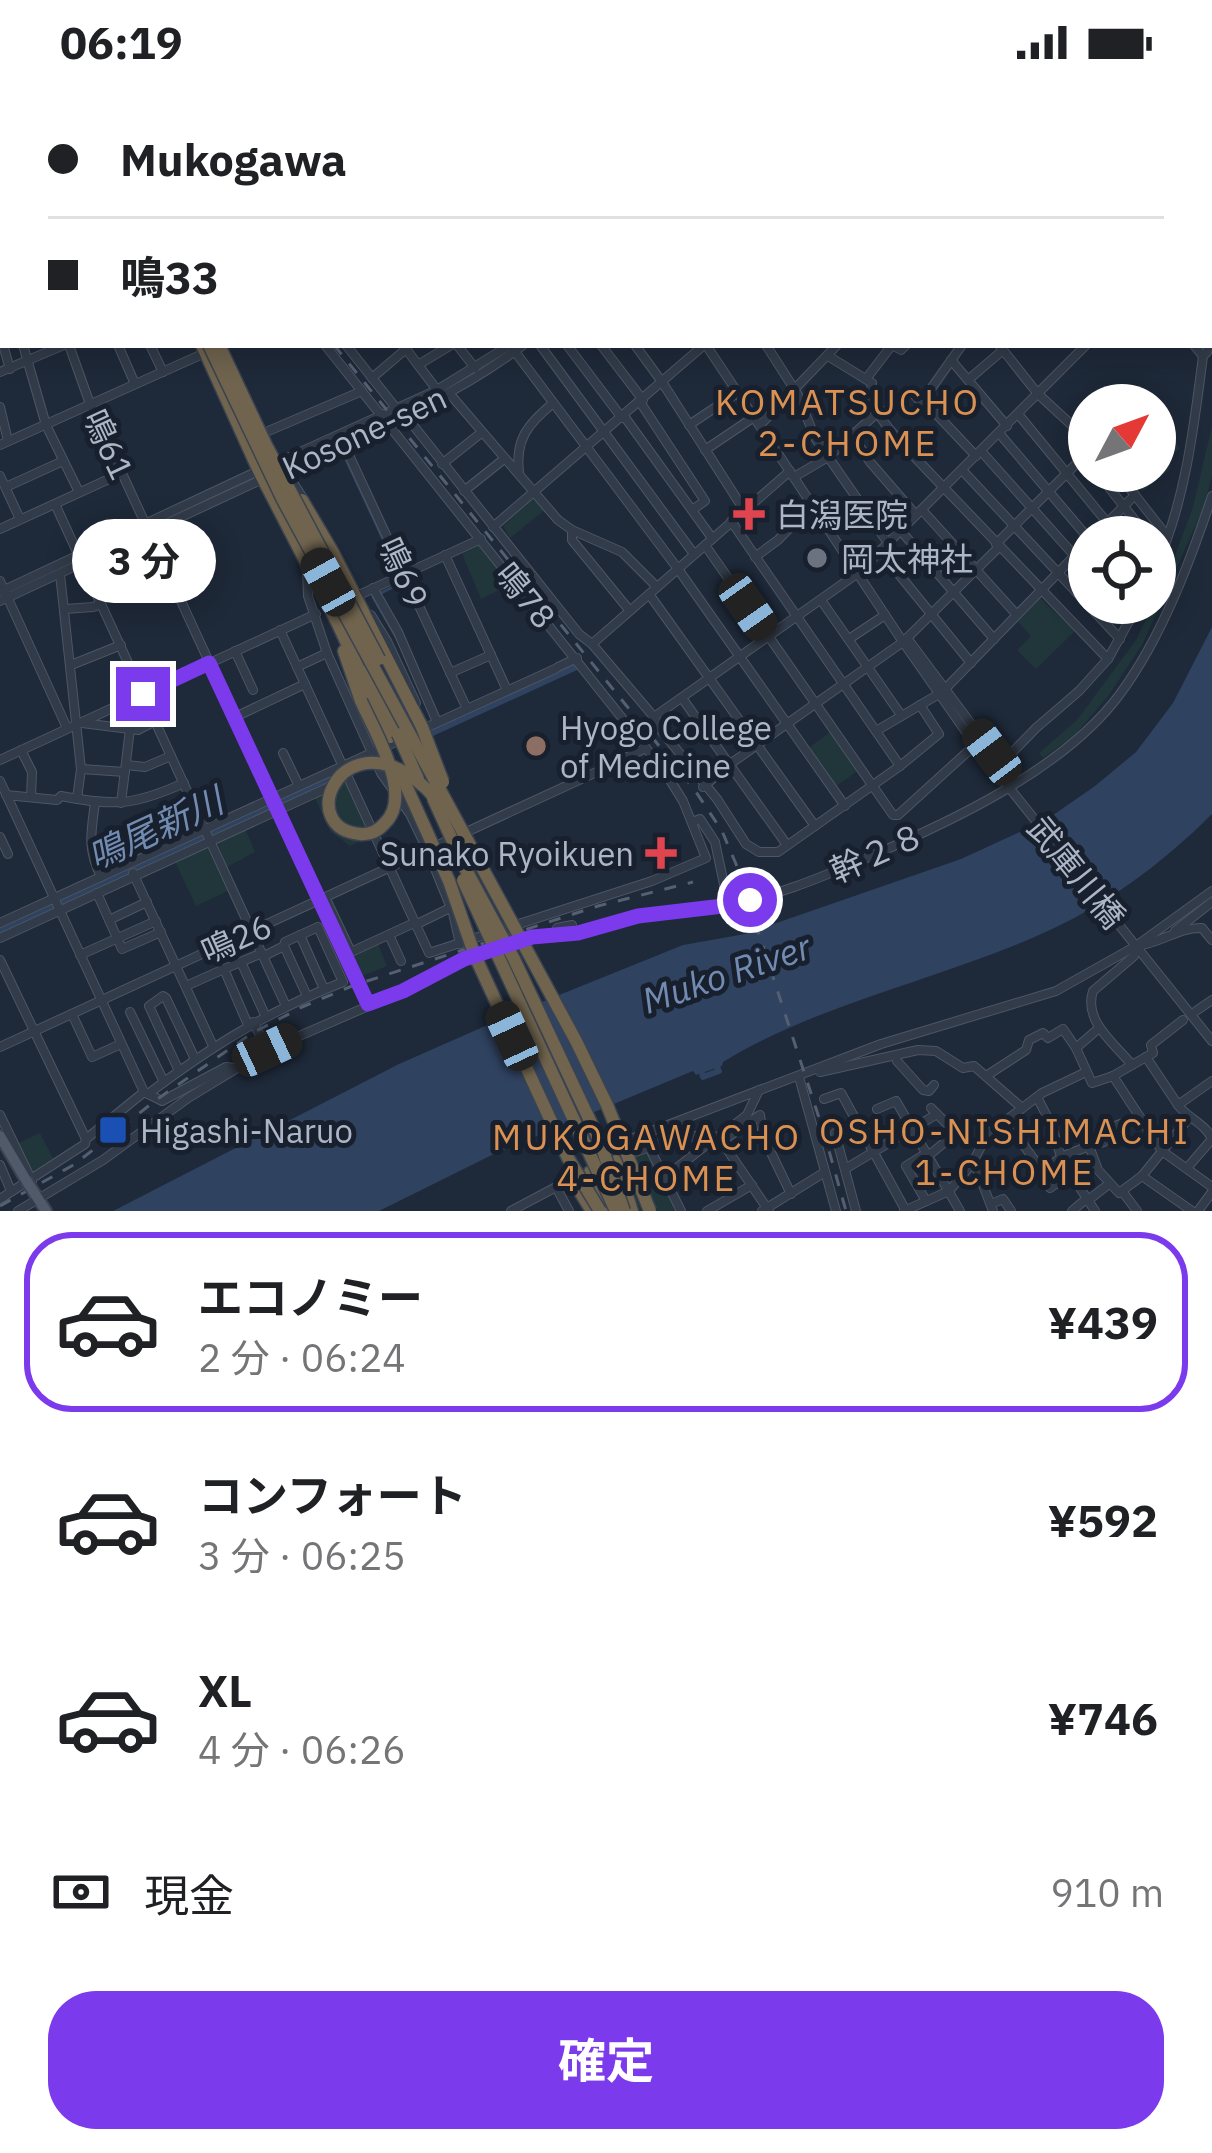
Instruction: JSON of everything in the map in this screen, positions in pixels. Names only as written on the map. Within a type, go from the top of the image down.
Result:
[{"type":"highway","points":[[215,348],[282,465],[360,646],[600,1142],[612,1211]]},
{"type":"highway","points":[[215,348],[261,474],[338,624],[612,1211]]},
{"type":"highway","points":[[215,348],[577,1041],[651,1211]]},
{"type":"highway","points":[[215,348],[283,500],[608,1105],[651,1211]]},
{"type":"highway","points":[[282,465],[422,727],[464,830]]},
{"type":"highway","points":[[338,624],[346,665],[385,755],[392,774],[397,797],[384,825],[364,835],[336,822],[328,795],[339,774],[348,769],[386,764],[398,769],[420,782],[442,809],[555,1004]]},
{"type":"highway","points":[[360,646],[475,956],[568,1158],[612,1211]]},
{"type":"highway","points":[[612,1211],[613,1154]]},
{"type":"highway","points":[[576,1184],[612,1211]]},
{"type":"main road","points":[[0,1136],[41,1203]]},
{"type":"street","points":[[24,348],[46,424],[79,492]]},
{"type":"street","points":[[5,370],[59,348]]},
{"type":"street","name":"鳴61","points":[[68,348],[368,1004]]},
{"type":"street","points":[[119,348],[135,384]]},
{"type":"street","points":[[152,348],[163,371]]},
{"type":"street","points":[[0,407],[4,443],[210,348]]},
{"type":"street","name":"鳴78","points":[[327,348],[688,798],[706,858],[553,913]]},
{"type":"street","points":[[348,348],[579,634],[654,717],[751,848],[773,853],[787,845],[939,734],[920,705]]},
{"type":"street","points":[[373,378],[404,348]]},
{"type":"street","points":[[406,348],[437,390]]},
{"type":"street","points":[[418,364],[448,348]]},
{"type":"street","points":[[457,348],[475,368]]},
{"type":"street","name":"Kosone-sen","points":[[81,560],[385,419],[509,348]]},
{"type":"street","name":"Kosone-sen","points":[[401,411],[448,393],[510,348]]},
{"type":"street","points":[[512,348],[678,569],[844,806]]},
{"type":"street","points":[[542,348],[694,554]]},
{"type":"street","points":[[569,348],[692,510],[769,637],[893,815],[975,746]]},
{"type":"street","points":[[604,348],[705,501],[692,510]]},
{"type":"street","points":[[636,348],[744,510]]},
{"type":"street","points":[[494,527],[702,348]]},
{"type":"street","points":[[707,348],[885,615],[1003,762],[1079,692],[1108,659],[1129,624]]},
{"type":"street","points":[[768,348],[794,390],[815,438],[888,543]]},
{"type":"street","points":[[866,379],[890,348]]},
{"type":"street","points":[[923,400],[960,348]]},
{"type":"street","points":[[968,380],[1001,348],[1068,422]]},
{"type":"street","points":[[1066,348],[1074,357]]},
{"type":"street","points":[[654,717],[858,573],[1083,348]]},
{"type":"street","points":[[1196,348],[1203,356]]},
{"type":"street","points":[[1174,516],[1208,348]]},
{"type":"street","points":[[705,450],[757,421],[831,349],[837,363],[872,383],[869,393],[879,414],[904,447],[1108,659]]},
{"type":"street","points":[[951,360],[1071,516]]},
{"type":"street","points":[[592,644],[744,510],[792,474],[828,457],[910,389],[1068,549]]},
{"type":"street","points":[[266,432],[362,391]]},
{"type":"street","points":[[688,425],[738,392]]},
{"type":"street","points":[[448,393],[558,520],[622,552],[815,826]]},
{"type":"street","points":[[519,476],[518,450],[525,428],[552,404]]},
{"type":"street","points":[[1018,414],[1101,516]]},
{"type":"street","points":[[442,464],[481,433]]},
{"type":"street","points":[[852,435],[870,462],[1018,615]]},
{"type":"street","name":"鳴69","points":[[341,439],[466,709]]},
{"type":"street","points":[[464,491],[504,459]]},
{"type":"street","points":[[6,487],[63,461]]},
{"type":"street","points":[[282,465],[432,725]]},
{"type":"street","points":[[962,470],[1120,639]]},
{"type":"street","points":[[0,529],[122,472]]},
{"type":"street","points":[[704,785],[905,640],[1066,473]]},
{"type":"street","points":[[0,476],[20,519]]},
{"type":"street","points":[[1113,492],[1132,516]]},
{"type":"street","points":[[1133,492],[1152,516]]},
{"type":"street","points":[[1114,516],[1135,495]]},
{"type":"street","name":"幹２８","points":[[18,1211],[41,1203],[267,1048],[403,991],[464,959],[532,937],[578,933],[638,916],[778,894],[889,848],[1008,787],[1076,740],[1120,694],[1174,596],[1212,496]]},
{"type":"street","points":[[55,504],[286,1006]]},
{"type":"street","points":[[755,557],[778,541],[812,505]]},
{"type":"street","points":[[731,521],[900,766]]},
{"type":"street","points":[[572,530],[572,540],[630,611]]},
{"type":"street","points":[[901,531],[994,639]]},
{"type":"street","points":[[359,595],[375,592],[481,539]]},
{"type":"street","points":[[880,551],[971,663]]},
{"type":"street","points":[[445,555],[507,690]]},
{"type":"street","points":[[2,593],[60,574],[81,560]]},
{"type":"street","points":[[2,593],[81,560]]},
{"type":"street","points":[[876,731],[943,691],[1068,562]]},
{"type":"street","points":[[307,563],[308,596],[318,632],[374,757],[427,849],[460,944]]},
{"type":"street","points":[[60,574],[81,769],[77,800]]},
{"type":"street","points":[[375,592],[398,632],[432,725]]},
{"type":"street","points":[[2,593],[74,725]]},
{"type":"street","points":[[821,600],[902,715]]},
{"type":"street","points":[[65,609],[101,604]]},
{"type":"street","points":[[0,760],[316,614]]},
{"type":"street","points":[[849,639],[885,615]]},
{"type":"street","points":[[280,630],[429,953],[553,913],[557,926],[572,926]]},
{"type":"street","points":[[71,665],[121,646]]},
{"type":"street","points":[[235,651],[253,690]]},
{"type":"street","points":[[297,667],[327,653]]},
{"type":"street","points":[[451,673],[491,655]]},
{"type":"street","points":[[0,923],[97,893],[132,871],[577,658]]},
{"type":"street","points":[[235,717],[305,684]]},
{"type":"street","name":"武庫川橋","points":[[943,691],[975,746],[1212,1041]]},
{"type":"street","points":[[682,698],[787,845]]},
{"type":"street","points":[[74,725],[138,730],[155,721]]},
{"type":"street","points":[[121,803],[130,729]]},
{"type":"street","name":"鳴26","points":[[0,1047],[646,748]]},
{"type":"street","points":[[21,750],[32,772],[31,797]]},
{"type":"street","points":[[283,753],[299,786]]},
{"type":"street","points":[[81,769],[145,767],[171,756]]},
{"type":"street","points":[[275,805],[299,786],[346,772]]},
{"type":"street","points":[[0,781],[146,1093],[162,1102],[226,1067],[236,1068]]},
{"type":"street","points":[[4,797],[141,802],[184,783]]},
{"type":"street","points":[[95,803],[91,856],[101,877]]},
{"type":"street","points":[[695,821],[700,819],[715,842],[727,891]]},
{"type":"street","points":[[464,830],[485,911],[495,931]]},
{"type":"street","points":[[0,837],[8,854]]},
{"type":"street","points":[[0,938],[101,877],[132,871]]},
{"type":"street","points":[[132,871],[213,1046]]},
{"type":"street","points":[[442,887],[461,907],[475,938]]},
{"type":"street","points":[[511,1211],[529,1206],[556,1187],[576,1184],[613,1154],[759,1090],[881,1044],[1047,994],[1078,980],[1136,946],[1212,891]]},
{"type":"street","points":[[97,893],[122,949],[161,932]]},
{"type":"street","points":[[322,898],[351,952],[450,908]]},
{"type":"street","points":[[109,920],[147,902]]},
{"type":"street","points":[[1166,939],[1212,902]]},
{"type":"street","points":[[80,955],[156,921]]},
{"type":"street","points":[[0,1198],[85,1144],[213,1046],[266,1015],[343,982],[320,928],[284,942],[307,996]]},
{"type":"street","points":[[1136,946],[1191,928],[1210,932]]},
{"type":"street","points":[[389,934],[401,961]]},
{"type":"street","points":[[300,935],[324,989]]},
{"type":"street","points":[[168,1000],[224,969],[284,946]]},
{"type":"street","points":[[1132,1065],[1099,1028],[1090,1004],[1091,994],[1134,956],[1136,946]]},
{"type":"street","points":[[0,960],[86,1139]]},
{"type":"street","points":[[241,962],[266,1015]]},
{"type":"street","points":[[224,969],[260,1035]]},
{"type":"street","points":[[178,1070],[149,1006],[163,996],[195,1059]]},
{"type":"street","points":[[1196,1011],[1212,1000]]},
{"type":"street","points":[[130,1012],[164,1082]]},
{"type":"street","points":[[72,1014],[92,1057],[121,1044]]},
{"type":"street","points":[[986,1076],[1026,1050],[1029,1040],[1065,1030],[1092,1083],[1153,1053],[1151,1045],[1183,1020]]},
{"type":"street","points":[[1076,1048],[1099,1028]]},
{"type":"street","points":[[811,1072],[932,1050],[963,1068],[973,1065],[1022,1108]]},
{"type":"street","points":[[1146,1057],[1178,1105],[1211,1135],[1187,1168]]},
{"type":"street","points":[[897,1060],[923,1090],[934,1085]]},
{"type":"street","points":[[824,1100],[841,1094],[905,1211],[949,1191],[984,1138],[1037,1097],[1086,1072]]},
{"type":"street","points":[[1113,1076],[1162,1150],[1212,1190],[1195,1211],[1142,1176]]},
{"type":"street","points":[[799,1077],[836,1211]]},
{"type":"street","points":[[1178,1105],[1212,1081]]},
{"type":"street","points":[[664,1178],[748,1115],[759,1090]]},
{"type":"street","points":[[1037,1097],[1061,1157],[1095,1211]]},
{"type":"street","points":[[877,1109],[896,1101],[960,1211]]},
{"type":"street","points":[[845,1169],[934,1111],[956,1133],[906,1166],[926,1201]]},
{"type":"street","points":[[0,1115],[29,1180]]},
{"type":"street","points":[[719,1138],[760,1115],[763,1136],[791,1194]]},
{"type":"street","points":[[1043,1172],[1061,1157],[1104,1142],[1101,1131],[1140,1117]]},
{"type":"street","points":[[1089,1146],[1098,1170],[1115,1192],[1122,1191],[1142,1176],[1189,1118]]},
{"type":"street","points":[[1007,1122],[1051,1188],[1070,1173]]},
{"type":"street","points":[[835,1133],[856,1211]]},
{"type":"street","points":[[613,1154],[708,1135],[719,1138],[766,1210],[826,1172]]},
{"type":"street","points":[[649,1147],[681,1211]]},
{"type":"street","points":[[973,1160],[992,1208],[1003,1199],[1012,1211],[1026,1205]]},
{"type":"street","points":[[0,1165],[10,1193]]},
{"type":"street","points":[[1072,1211],[1109,1184]]},
{"type":"street","points":[[714,1209],[752,1185]]},
{"type":"street","points":[[556,1187],[569,1211]]},
{"type":"street","points":[[1122,1191],[1137,1211]]},
{"type":"green space","points":[[1212,426],[1212,476],[1176,569],[1176,553],[1193,507]]},
{"type":"green space","points":[[532,500],[545,510],[510,538],[503,526]]},
{"type":"green space","points":[[480,545],[514,583],[481,599],[462,554]]},
{"type":"green space","points":[[1040,598],[1075,631],[1036,669],[1017,650],[1031,636],[1018,622]]},
{"type":"green space","points":[[1144,624],[1152,624],[1109,695],[1073,737],[1043,758],[1039,753],[1077,720]]},
{"type":"green space","points":[[833,730],[860,769],[834,788],[807,749]]},
{"type":"green space","points":[[345,782],[372,836],[350,846],[330,831],[314,796]]},
{"type":"green space","points":[[245,828],[255,852],[227,867],[217,841]]},
{"type":"green space","points":[[207,847],[228,891],[196,906],[175,862]]},
{"type":"green space","points":[[377,942],[387,966],[360,977],[350,955]]},
{"type":"green space","points":[[40,1133],[55,1162],[32,1176],[16,1144]]},
{"type":"green space","points":[[648,1150],[679,1211],[639,1211],[634,1199],[649,1192],[636,1155]]},
{"type":"water","name":"Muko River","points":[[1212,627],[1212,814],[1131,883],[1063,924],[799,1024],[760,1041],[722,1066],[696,1075],[693,1071],[496,1153],[379,1211],[113,1211],[399,1064],[517,1012],[683,945],[745,934],[961,859],[1046,820],[1136,752],[1173,703]]},
{"type":"waterway","points":[[344,455],[403,582],[373,597],[396,637]]},
{"type":"waterway","name":"鳴尾新川","points":[[432,731],[574,666]]},
{"type":"waterway","name":"鳴尾新川","points":[[0,932],[335,778]]},
{"type":"waterway","points":[[702,1073],[703,1077],[719,1071],[717,1067]]},
{"type":"railway","points":[[336,348],[694,789],[722,831],[846,1211]]},
{"type":"railway","points":[[0,1206],[75,1164],[251,1034],[302,1007],[352,986],[598,906],[693,882]]},
{"type":"place","name":"白潟医院","points":[[749,514]]},
{"type":"place","name":"岡太神社","points":[[817,558]]},
{"type":"place","name":"Hyogo College of Medicine","points":[[536,746]]},
{"type":"place","name":"Sunako Ryoikuen","points":[[661,853]]},
{"type":"place","name":"Higashi-Naruo","points":[[113,1130]]},
{"type":"district","name":"KOMATSUCHO 2-CHOME","points":[[848,422]]},
{"type":"district","name":"OSHO-NISHIMACHI 1-CHOME","points":[[1005,1150]]},
{"type":"district","name":"MUKOGAWACHO 4-CHOME","points":[[647,1156]]},
{"type":"route","points":[[143,694],[209,663],[368,1004],[464,959],[532,937],[578,933],[638,916],[750,900]]}]
